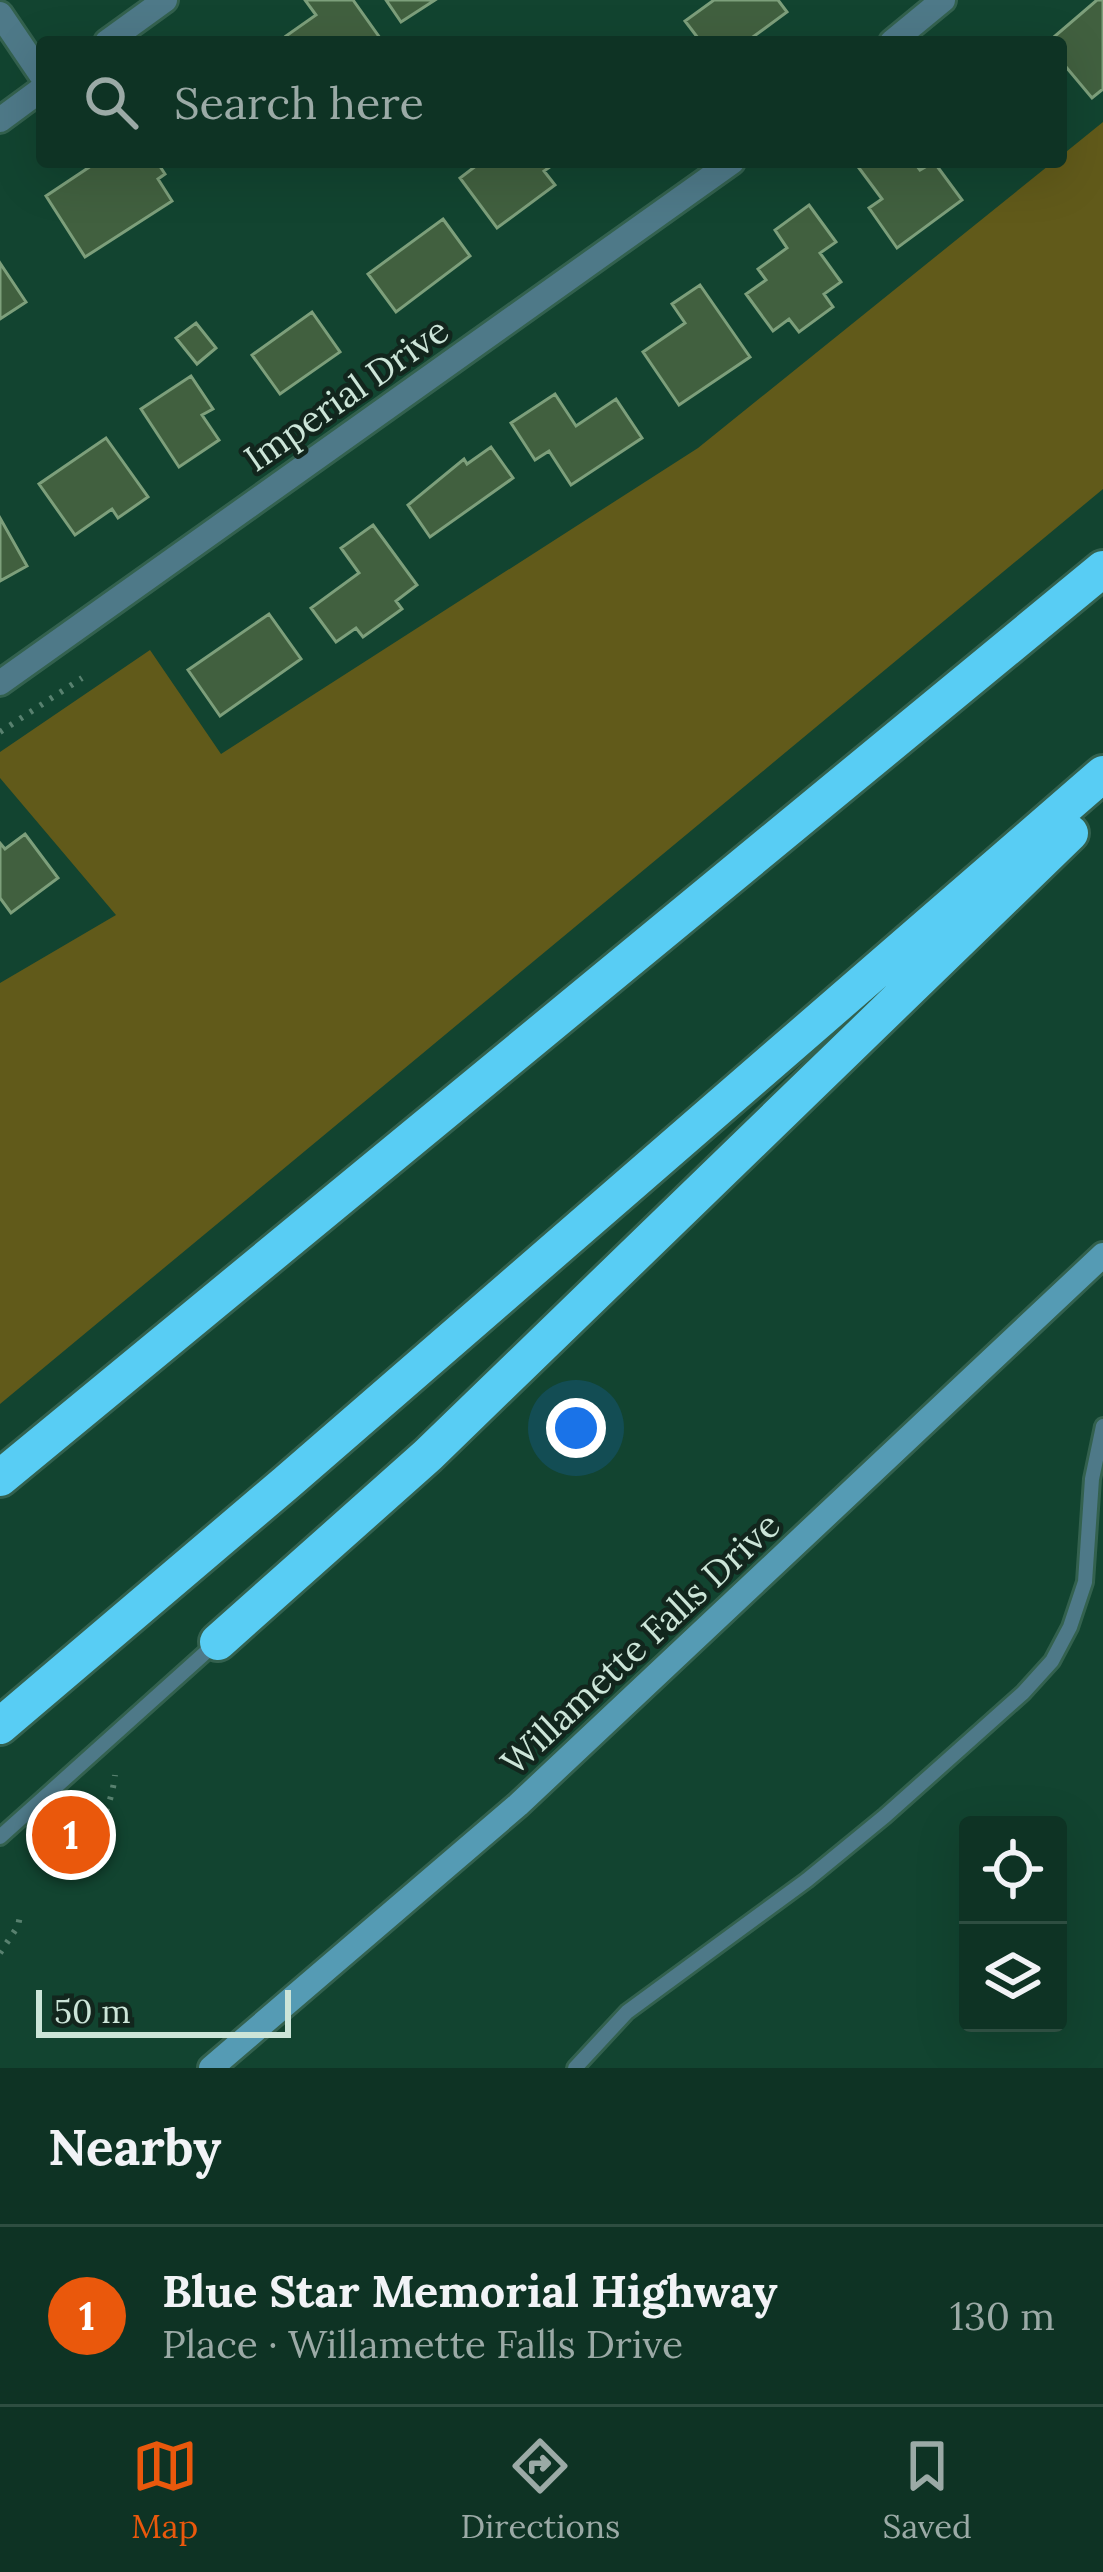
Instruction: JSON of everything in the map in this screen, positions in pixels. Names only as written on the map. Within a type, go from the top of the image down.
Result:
[{"type":"highway","points":[[0,1478],[1103,569]]},
{"type":"highway","points":[[0,1726],[1103,775]]},
{"type":"highway","points":[[218,1642],[428,1455],[1103,801]]},
{"type":"street","points":[[115,36],[165,0]]},
{"type":"street","points":[[899,36],[943,0]]},
{"type":"street","points":[[0,14],[36,67]]},
{"type":"street","points":[[0,121],[36,94]]},
{"type":"street","name":"Imperial Drive","points":[[0,683],[724,168]]},
{"type":"street","name":"Willamette Falls Drive","points":[[211,2068],[518,1805],[1103,1255]]},
{"type":"lane","points":[[574,2068],[627,2012],[807,1880],[885,1816],[1023,1693],[1052,1661],[1085,1582],[1092,1480],[1103,1426]]},
{"type":"lane","points":[[0,1837],[218,1642]]},
{"type":"path","points":[[0,732],[82,678]]},
{"type":"path","points":[[75,1862],[92,1842],[112,1799],[115,1775]]},
{"type":"path","points":[[0,1953],[18,1927],[21,1911]]},
{"type":"shaded area","points":[[1103,122],[1103,489],[0,1404],[0,983],[116,915],[0,778],[0,752],[150,650],[221,754],[698,448],[1046,168],[1067,168],[1067,151]]},
{"type":"building","points":[[305,0],[353,0],[379,36],[286,36],[316,15]]},
{"type":"building","points":[[386,0],[435,0],[401,22]]},
{"type":"building","points":[[714,0],[778,0],[787,12],[754,36],[696,36],[685,21]]},
{"type":"building","points":[[1103,0],[1103,89],[1092,98],[1067,68],[1067,36],[1055,36]]},
{"type":"building","points":[[88,168],[161,168],[165,174],[158,179],[172,201],[85,257],[46,196]]},
{"type":"building","points":[[473,168],[548,168],[544,171],[555,185],[497,228],[460,178]]},
{"type":"building","points":[[859,168],[938,168],[962,200],[897,248],[869,208],[882,199]]},
{"type":"building","points":[[809,205],[836,242],[820,253],[841,282],[824,294],[833,307],[799,332],[789,319],[773,331],[746,294],[766,280],[758,269],[787,248],[775,230]]},
{"type":"building","points":[[443,219],[470,256],[396,312],[368,274]]},
{"type":"building","points":[[0,263],[26,302],[0,319]]},
{"type":"building","points":[[700,285],[750,357],[679,405],[643,352],[685,323],[672,304]]},
{"type":"building","points":[[312,312],[340,352],[280,394],[252,355]]},
{"type":"building","points":[[196,323],[216,348],[197,364],[176,338]]},
{"type":"building","points":[[191,376],[213,409],[202,415],[219,440],[179,467],[141,409]]},
{"type":"building","points":[[555,394],[576,426],[616,399],[642,438],[571,485],[549,451],[535,460],[511,423]]},
{"type":"building","points":[[106,438],[148,497],[118,518],[112,509],[75,535],[39,484]]},
{"type":"building","points":[[491,447],[513,478],[430,537],[408,505],[464,459],[467,464]]},
{"type":"building","points":[[0,518],[27,566],[0,581]]},
{"type":"building","points":[[373,525],[417,585],[396,601],[402,609],[363,637],[356,628],[336,642],[311,608],[359,573],[341,548]]},
{"type":"building","points":[[269,614],[301,659],[220,716],[188,670]]},
{"type":"building","points":[[25,834],[58,878],[11,913],[0,898],[0,843],[5,849]]},
{"type":"place","name":"Blue Star Memorial Highway","points":[[71,1835]]}]
